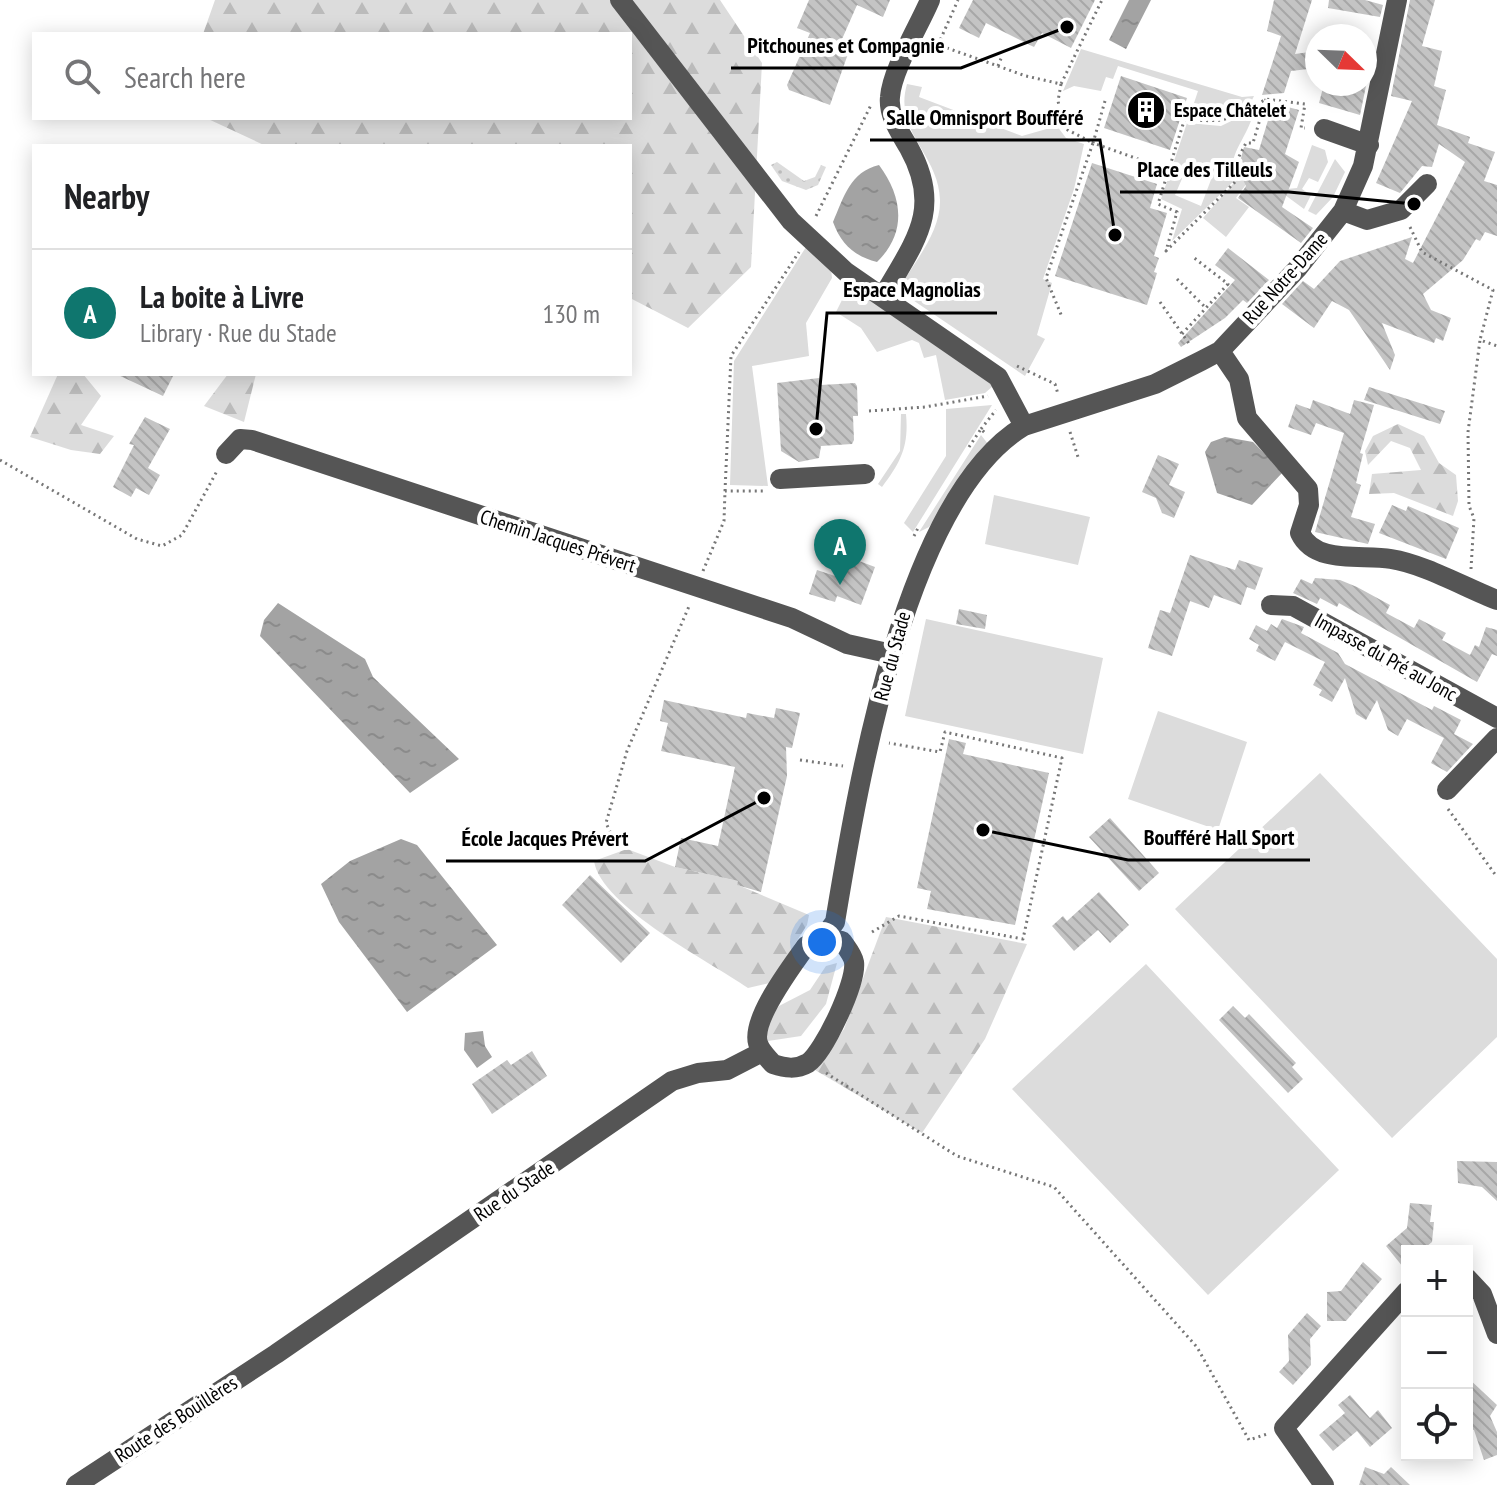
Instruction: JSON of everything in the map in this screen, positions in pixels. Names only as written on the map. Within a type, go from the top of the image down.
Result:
[{"type":"street","points":[[620,0],[791,221],[846,272],[884,295],[1002,380],[1024,426]]},
{"type":"street","points":[[884,295],[906,258],[927,206],[922,173],[892,117],[889,96],[930,0]]},
{"type":"street","name":"Rue Notre-Dame","points":[[1024,426],[1155,384],[1220,351],[1297,269],[1343,211],[1369,145],[1397,0]]},
{"type":"street","points":[[1324,129],[1369,145]]},
{"type":"street","points":[[1343,211],[1367,220],[1401,210],[1427,184]]},
{"type":"street","points":[[1220,351],[1239,379],[1247,418],[1308,489],[1309,505],[1300,533],[1305,543],[1326,554],[1394,559],[1497,600]]},
{"type":"street","name":"Rue du Stade","points":[[832,935],[864,770],[909,595],[957,500],[978,467],[1005,437],[1024,426]]},
{"type":"street","name":"Chemin Jacques Prévert","points":[[226,454],[240,439],[252,440],[792,618],[847,644],[892,654]]},
{"type":"street","points":[[780,479],[865,474]]},
{"type":"street","name":"Impasse du Pré au Jonc","points":[[1271,605],[1293,606],[1497,718]]},
{"type":"street","points":[[1447,790],[1497,738]]},
{"type":"street","points":[[832,935],[854,960],[853,974],[835,1021],[811,1061],[785,1068],[773,1064],[762,1052],[756,1032],[761,1017],[806,946],[832,935]]},
{"type":"street","name":"Rue du Stade","points":[[276,1354],[672,1081],[698,1073],[727,1070],[762,1052]]},
{"type":"street","points":[[1473,1284],[1482,1294],[1497,1334]]},
{"type":"street","points":[[1324,1485],[1284,1428],[1401,1298]]},
{"type":"street","name":"Route des Bouillères","points":[[76,1485],[276,1354]]},
{"type":"path","points":[[938,45],[958,0]]},
{"type":"path","points":[[1102,0],[1061,84],[1058,101],[1064,128],[1093,143],[1166,169]]},
{"type":"path","points":[[923,52],[927,41],[1061,84]]},
{"type":"path","points":[[998,66],[1002,56]]},
{"type":"path","points":[[1266,99],[1253,143],[1246,143],[1234,166],[1237,180],[1166,251],[1177,212],[1158,204],[1166,169],[1185,118],[1212,123],[1232,118],[1266,99],[1305,104],[1301,128],[1324,129]]},
{"type":"path","points":[[1062,317],[1046,278],[1105,101]]},
{"type":"path","points":[[1401,210],[1422,252],[1493,290],[1480,340],[1468,432],[1469,506],[1474,518],[1471,578],[1466,588]]},
{"type":"path","points":[[1182,334],[1228,284],[1193,257]]},
{"type":"path","points":[[1177,279],[1206,308]]},
{"type":"path","points":[[1160,302],[1201,361]]},
{"type":"path","points":[[1480,340],[1497,346]]},
{"type":"path","points":[[869,411],[986,398],[1002,380]]},
{"type":"path","points":[[981,429],[999,406]]},
{"type":"path","points":[[0,460],[137,539],[162,546],[182,535],[226,454]]},
{"type":"path","points":[[618,849],[606,823],[627,751],[724,521],[725,491],[773,491],[780,479]]},
{"type":"path","points":[[872,932],[899,916],[1023,939],[1062,758],[945,732],[940,752],[887,743]]},
{"type":"path","points":[[800,760],[864,770]]},
{"type":"path","points":[[1447,790],[1439,798],[1497,877]]},
{"type":"path","points":[[823,1078],[833,1063]]},
{"type":"path","points":[[826,1073],[957,1156],[1054,1187],[1197,1347],[1249,1440],[1284,1428]]},
{"type":"green space","points":[[215,0],[720,0],[762,63],[751,267],[688,328],[632,299],[632,144],[262,144],[210,120],[632,120],[632,32],[204,32]]},
{"type":"green space","points":[[1081,49],[1242,97],[1254,96],[1242,110],[1226,117],[1190,115],[1198,91],[1118,66],[1113,79],[1106,77],[1101,91],[1074,86],[1063,91]]},
{"type":"green space","points":[[907,84],[922,87],[919,97],[1022,136],[1057,126],[1066,138],[1084,144],[1074,189],[1043,279],[1052,283],[1037,335],[1045,339],[1025,376],[898,290],[931,236],[940,200],[932,169],[906,116],[904,101]]},
{"type":"green space","points":[[1250,112],[1253,114],[1235,155],[1234,181],[1172,241],[1182,209],[1161,199],[1187,123],[1221,126]],"holes":[[[1187,167],[1212,177],[1201,206],[1175,195]]]},
{"type":"green space","points":[[1312,145],[1325,150],[1328,162],[1318,182],[1309,178],[1302,189],[1311,195],[1304,209],[1285,195],[1287,189],[1297,188]]},
{"type":"green space","points":[[1335,159],[1345,172],[1333,197],[1316,215],[1308,211]]},
{"type":"green space","points":[[777,162],[804,181],[815,177],[821,165],[826,167],[818,185],[806,190],[782,181],[771,165]]},
{"type":"green space","points":[[1240,176],[1247,183],[1236,198],[1249,207],[1226,237],[1203,218]]},
{"type":"green space","points":[[806,247],[831,269],[832,278],[806,323],[809,356],[752,366],[768,486],[730,485],[734,361]]},
{"type":"green space","points":[[855,287],[990,377],[993,386],[985,393],[945,400],[936,355],[924,358],[919,343],[912,340],[877,352],[861,328],[836,312],[847,290]]},
{"type":"green space","points":[[57,376],[85,376],[101,396],[81,425],[114,436],[100,454],[71,450],[30,437]]},
{"type":"green space","points":[[226,376],[256,376],[244,422],[204,406]]},
{"type":"green space","points":[[992,405],[913,532],[904,523],[946,456],[946,409]]},
{"type":"green space","points":[[901,414],[906,414],[905,445],[899,461],[882,487],[878,484],[900,451]]},
{"type":"green space","points":[[1398,424],[1424,436],[1439,463],[1456,475],[1458,501],[1453,516],[1394,493],[1369,494],[1372,474],[1421,470],[1410,448],[1391,441],[1368,465],[1365,451],[1373,436]]},
{"type":"green space","points":[[981,435],[988,444],[929,527],[919,532]]},
{"type":"green space","points":[[994,495],[1090,517],[1078,565],[985,544]]},
{"type":"green space","points":[[926,619],[1103,658],[1083,754],[905,716]]},
{"type":"green space","points":[[1158,711],[1247,742],[1218,830],[1128,799]]},
{"type":"green space","points":[[1320,773],[1497,959],[1497,1037],[1392,1138],[1175,909]]},
{"type":"green space","points":[[627,849],[675,867],[738,881],[738,885],[809,915],[807,925],[770,983],[748,988],[660,932],[616,897],[601,879],[594,861]]},
{"type":"green space","points":[[886,917],[1027,944],[985,1039],[922,1133],[815,1070],[844,1029]]},
{"type":"green space","points":[[837,963],[826,1004],[801,1036],[768,1041],[766,1024],[779,1006],[810,990],[826,966]]},
{"type":"green space","points":[[1146,964],[1339,1170],[1208,1295],[1012,1089]]},
{"type":"water","points":[[1129,0],[1151,0],[1126,49],[1109,40]]},
{"type":"water","points":[[879,165],[893,190],[898,215],[893,239],[877,262],[849,248],[833,222],[855,180],[869,168]]},
{"type":"water","points":[[1225,437],[1253,442],[1283,472],[1252,505],[1217,493],[1205,452],[1211,442]]},
{"type":"water","points":[[278,603],[365,659],[373,677],[459,759],[410,793],[260,636],[264,620]]},
{"type":"water","points":[[401,839],[417,845],[497,945],[407,1012],[339,922],[321,884],[350,861]]},
{"type":"water","points":[[483,1031],[485,1046],[492,1057],[477,1068],[464,1050],[465,1033]]},
{"type":"building","points":[[809,0],[890,0],[883,17],[857,5],[839,46],[849,51],[830,105],[789,90],[787,85],[810,33],[797,28]]},
{"type":"building","points":[[973,0],[1095,0],[1071,48],[1042,33],[1034,47],[986,23],[979,38],[959,28]]},
{"type":"building","points":[[1274,0],[1312,0],[1295,54],[1305,53],[1305,69],[1291,71],[1284,93],[1262,95],[1281,36],[1267,31]]},
{"type":"building","points":[[1329,0],[1365,0],[1383,5],[1380,17],[1328,8]]},
{"type":"building","points":[[1410,0],[1435,0],[1422,46],[1442,51],[1434,86],[1446,90],[1437,125],[1470,137],[1468,143],[1495,152],[1484,181],[1497,185],[1497,236],[1485,232],[1480,241],[1476,239],[1463,260],[1423,294],[1431,310],[1451,318],[1443,341],[1436,338],[1434,343],[1382,323],[1395,355],[1390,370],[1349,310],[1332,301],[1314,328],[1282,304],[1303,281],[1314,289],[1340,261],[1412,237],[1405,259],[1413,263],[1465,162],[1439,144],[1432,167],[1422,166],[1400,193],[1376,183],[1412,101],[1391,96]]},
{"type":"building","name":"Espace Châtelet","points":[[1121,76],[1187,98],[1170,150],[1104,128]]},
{"type":"building","points":[[1321,96],[1364,96],[1360,115],[1319,103]]},
{"type":"building","points":[[1269,102],[1299,110],[1285,154],[1299,162],[1282,207],[1313,228],[1301,243],[1238,198],[1246,186],[1238,169],[1244,147],[1259,150],[1269,117],[1265,116]]},
{"type":"building","points":[[1092,163],[1157,184],[1150,208],[1167,213],[1154,256],[1159,258],[1154,272],[1157,273],[1147,305],[1055,276]]},
{"type":"building","points":[[1228,248],[1269,280],[1247,303],[1243,300],[1225,318],[1181,347],[1178,343],[1235,280],[1215,265]]},
{"type":"building","points":[[120,376],[173,376],[163,396]]},
{"type":"building","points":[[819,378],[821,385],[855,383],[857,386],[858,416],[853,416],[854,440],[852,444],[821,446],[819,458],[799,462],[781,451],[777,383]]},
{"type":"building","points":[[1369,387],[1445,411],[1440,424],[1364,400]]},
{"type":"building","points":[[1313,400],[1350,414],[1354,400],[1374,405],[1360,453],[1363,454],[1356,483],[1361,485],[1351,517],[1375,524],[1368,544],[1315,532],[1344,433],[1316,423],[1311,435],[1288,427],[1296,404],[1310,409]]},
{"type":"building","points":[[145,417],[170,429],[148,468],[160,475],[149,495],[136,488],[131,497],[113,487],[134,445],[129,444]]},
{"type":"building","points":[[1158,455],[1179,464],[1169,485],[1185,492],[1174,518],[1162,513],[1156,498],[1142,492]]},
{"type":"building","points":[[1392,505],[1406,511],[1408,506],[1459,528],[1446,559],[1379,533]]},
{"type":"building","points":[[843,555],[875,567],[861,605],[837,596],[835,602],[809,594],[817,570],[835,576]]},
{"type":"building","points":[[1190,555],[1235,570],[1239,560],[1263,568],[1255,590],[1247,587],[1241,605],[1214,595],[1209,608],[1190,601],[1172,656],[1148,648],[1160,610],[1170,613]]},
{"type":"building","points":[[1315,578],[1340,580],[1357,587],[1390,605],[1386,613],[1414,628],[1419,619],[1446,633],[1442,640],[1470,655],[1475,645],[1479,647],[1486,627],[1497,630],[1497,656],[1492,654],[1477,682],[1339,603],[1337,607],[1320,598],[1317,604],[1293,593],[1301,579],[1312,584]]},
{"type":"building","points":[[959,609],[987,615],[985,629],[956,624]]},
{"type":"building","points":[[1282,619],[1304,627],[1301,633],[1338,653],[1345,664],[1432,710],[1434,706],[1461,720],[1454,734],[1473,744],[1447,772],[1431,763],[1444,738],[1407,719],[1398,736],[1388,730],[1377,700],[1366,720],[1356,714],[1345,678],[1332,702],[1319,695],[1322,690],[1313,685],[1325,662],[1285,642],[1275,661],[1256,651],[1259,645],[1249,639],[1256,625],[1267,631],[1271,624],[1277,628]]},
{"type":"building","points":[[664,700],[746,718],[747,713],[774,718],[776,708],[800,713],[792,748],[786,747],[787,776],[761,892],[737,885],[738,881],[675,867],[681,838],[718,846],[735,767],[661,751],[668,723],[660,721]]},
{"type":"building","points":[[949,739],[966,743],[963,754],[1049,773],[1015,925],[927,909],[931,891],[917,888]]},
{"type":"building","points":[[1110,818],[1159,873],[1139,891],[1089,837]]},
{"type":"building","points":[[590,875],[650,933],[621,963],[562,905]]},
{"type":"building","points":[[1099,892],[1129,925],[1110,943],[1098,930],[1074,951],[1052,926],[1063,916],[1067,921]]},
{"type":"building","points":[[1233,1006],[1245,1018],[1249,1014],[1296,1063],[1292,1067],[1303,1079],[1288,1093],[1219,1020]]},
{"type":"building","points":[[532,1051],[547,1076],[492,1114],[472,1084],[507,1060],[511,1065]]},
{"type":"building","points":[[1457,1161],[1497,1162],[1497,1201],[1482,1187],[1458,1183]]},
{"type":"building","points":[[1410,1203],[1432,1205],[1432,1242],[1428,1245],[1401,1245],[1401,1265],[1386,1246],[1407,1228]]},
{"type":"building","points":[[1363,1262],[1382,1279],[1346,1321],[1327,1321],[1327,1292],[1341,1291]]},
{"type":"building","points":[[1307,1313],[1321,1326],[1310,1339],[1311,1365],[1293,1385],[1279,1372],[1289,1361],[1288,1335]]},
{"type":"building","points":[[1473,1383],[1497,1405],[1490,1416],[1497,1432],[1497,1455],[1484,1460],[1474,1430]]},
{"type":"building","points":[[1350,1395],[1370,1418],[1378,1410],[1392,1428],[1370,1447],[1357,1431],[1333,1451],[1319,1435],[1345,1413],[1338,1405]]},
{"type":"building","points":[[1365,1467],[1384,1474],[1391,1467],[1410,1485],[1359,1485]]},
{"type":"place","name":"Pitchounes et Compagnie","points":[[1067,27]]},
{"type":"place","name":"Espace Châtelet","points":[[1146,110]]},
{"type":"place","name":"Place des Tilleuls","points":[[1414,204]]},
{"type":"place","name":"Salle Omnisport Boufféré","points":[[1115,235]]},
{"type":"place","name":"Espace Magnolias","points":[[816,429]]},
{"type":"place","name":"La boite à Livre","points":[[840,585]]},
{"type":"place","name":"École Jacques Prévert","points":[[764,798]]},
{"type":"place","name":"Boufféré Hall Sport","points":[[983,830]]}]
